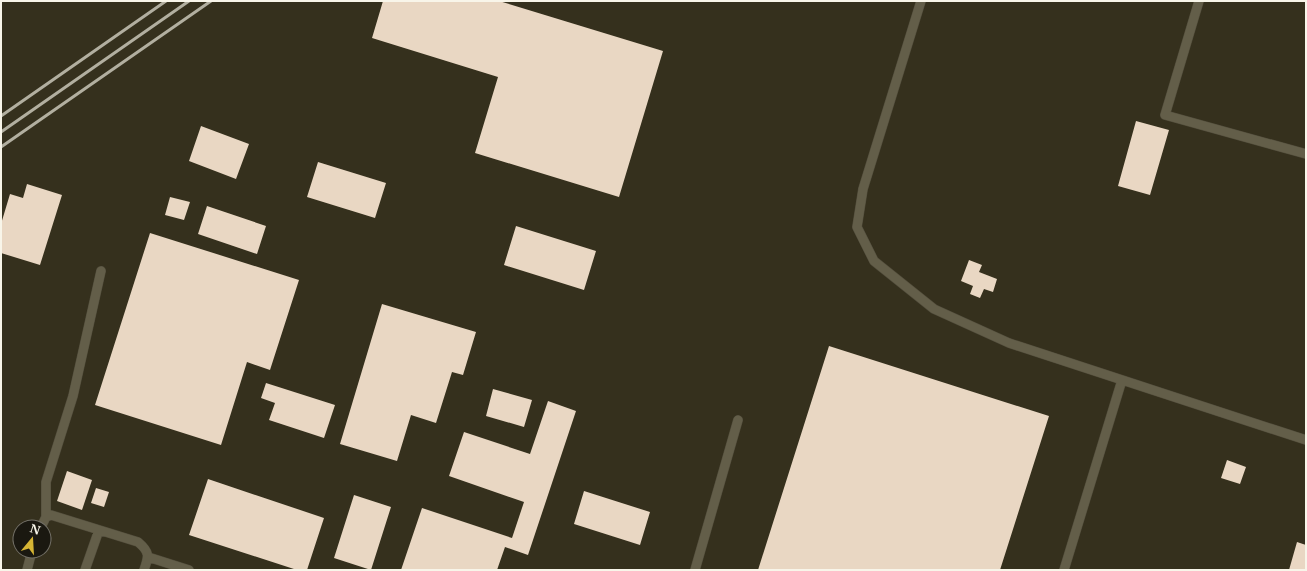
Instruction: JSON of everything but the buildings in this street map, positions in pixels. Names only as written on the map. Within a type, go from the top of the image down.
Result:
[{"type":"lane","points":[[920,1],[863,189],[857,227],[874,262],[934,309],[1009,343],[1306,440]]},
{"type":"lane","points":[[1199,1],[1165,115],[1306,154]]},
{"type":"lane","points":[[101,271],[72,396],[46,482],[46,517],[51,515],[138,542],[146,549],[148,557],[144,570]]},
{"type":"lane","points":[[1064,570],[1122,380]]},
{"type":"lane","points":[[695,570],[738,420]]},
{"type":"lane","points":[[85,570],[99,530]]},
{"type":"lane","points":[[148,557],[189,570]]},
{"type":"lane","points":[[27,570],[30,559]]},
{"type":"railway","points":[[1,116],[166,1]]},
{"type":"railway","points":[[1,132],[189,1]]},
{"type":"railway","points":[[1,147],[211,1]]}]
